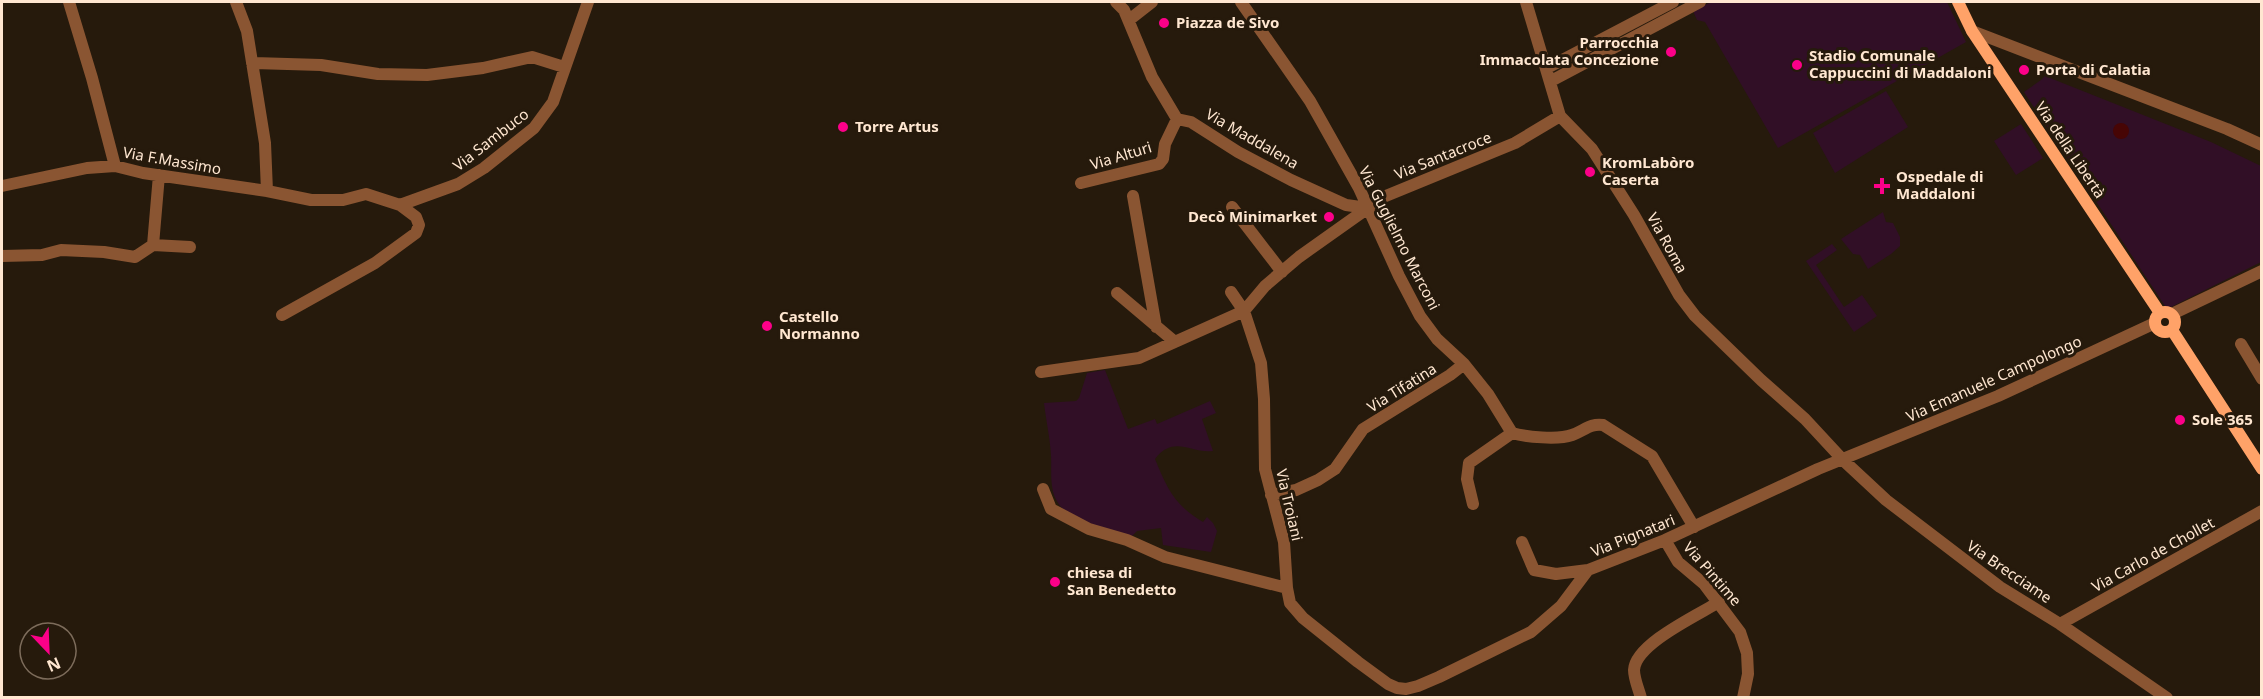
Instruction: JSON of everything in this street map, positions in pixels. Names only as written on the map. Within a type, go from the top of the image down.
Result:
[{"type":"main road","name":"Via della Libertà","points":[[1958,2],[1972,31],[2162,317]]},
{"type":"main road","points":[[2162,317],[2176,323],[2172,330],[2161,332],[2162,317]]},
{"type":"main road","points":[[2172,330],[2262,469]]},
{"type":"street","points":[[70,2],[115,166]]},
{"type":"street","points":[[236,2],[247,30],[265,143],[267,191],[311,200],[343,200],[366,194],[400,205],[416,217],[419,225],[416,233],[375,263],[282,315]]},
{"type":"street","name":"Via Sambuco","points":[[400,205],[458,184],[484,168],[534,128],[553,102],[588,2]]},
{"type":"street","points":[[1116,2],[1124,10],[1152,77],[1177,119]]},
{"type":"street","points":[[1128,20],[1152,2]]},
{"type":"street","name":"Via Guglielmo Marconi","points":[[1241,2],[1310,101],[1368,207],[1420,316],[1437,339],[1464,364],[1488,394],[1512,433]]},
{"type":"street","name":"Via Roma","points":[[1526,2],[1560,116],[1592,149],[1634,215],[1679,295],[1695,316],[1805,419],[1843,460]]},
{"type":"street","points":[[1547,68],[1673,2]]},
{"type":"street","points":[[1551,81],[1700,2]]},
{"type":"street","points":[[1972,31],[2227,129],[2262,145]]},
{"type":"street","points":[[252,63],[321,65],[378,74],[427,75],[483,68],[532,57],[564,67]]},
{"type":"street","name":"Via Santacroce","points":[[1041,372],[1139,358],[1244,311],[1265,286],[1339,226],[1376,200],[1515,143],[1560,116]]},
{"type":"street","name":"Via Maddalena","points":[[1177,119],[1191,122],[1238,152],[1346,205],[1368,207]]},
{"type":"street","name":"Via Alturi","points":[[1081,183],[1159,164],[1163,159],[1165,144],[1177,119]]},
{"type":"street","name":"Via F.Massimo","points":[[2,186],[87,168],[115,166],[267,191]]},
{"type":"street","points":[[153,245],[159,175]]},
{"type":"street","points":[[1133,196],[1156,327]]},
{"type":"street","points":[[1233,207],[1282,272]]},
{"type":"street","points":[[2,256],[42,255],[61,250],[104,252],[135,257],[153,245],[190,248]]},
{"type":"street","name":"Via Emanuele Campolongo","points":[[1843,460],[1998,396],[2262,271]]},
{"type":"street","name":"Via Troiani","points":[[1231,292],[1244,311],[1261,363],[1265,469],[1284,542],[1290,603],[1303,618],[1388,684]]},
{"type":"street","points":[[1117,294],[1175,342]]},
{"type":"street","points":[[2241,344],[2262,379]]},
{"type":"street","name":"Via Tifatina","points":[[1271,495],[1296,490],[1335,469],[1363,429],[1464,364]]},
{"type":"street","points":[[1473,504],[1467,479],[1468,463],[1512,433],[1571,436],[1594,423],[1603,425],[1652,456],[1694,526]]},
{"type":"street","name":"Via Pignatari","points":[[1388,684],[1397,688],[1418,686],[1531,632],[1561,606],[1588,570],[1665,540],[1843,460]]},
{"type":"street","name":"Via Brecciame","points":[[1843,460],[1886,500],[2000,587],[2060,624],[2167,698]]},
{"type":"street","points":[[1043,489],[1051,509],[1089,529],[1127,540],[1165,557],[1287,588]]},
{"type":"street","name":"Via Carlo de Chollet","points":[[2060,624],[2262,511]]},
{"type":"street","name":"Via Pintime","points":[[1665,540],[1678,562],[1704,584],[1740,632],[1747,653],[1748,674],[1743,698]]},
{"type":"street","points":[[1522,542],[1534,570],[1556,574],[1588,570]]},
{"type":"street","points":[[1641,698],[1634,670],[1643,651],[1659,638],[1719,602]]},
{"type":"street","points":[[1388,684],[1395,698]]},
{"type":"shaded area","points":[[1711,2],[1947,2],[1966,42],[1778,148],[1705,22],[1697,20],[1693,11]]},
{"type":"shaded area","points":[[2045,76],[2211,142],[2261,166],[2261,262],[2167,309],[2024,92]]},
{"type":"shaded area","points":[[1886,91],[1908,127],[1835,173],[1813,133]]},
{"type":"shaded area","points":[[2118,123],[2124,123],[2129,131],[2127,137],[2118,139],[2113,134],[2113,128]]},
{"type":"shaded area","points":[[2021,124],[2043,158],[2016,175],[1994,141]]},
{"type":"shaded area","points":[[1883,212],[1886,222],[1893,223],[1900,237],[1900,246],[1868,269],[1860,255],[1853,254],[1841,239]]},
{"type":"shaded area","points":[[1832,244],[1837,250],[1816,265],[1844,307],[1862,295],[1877,316],[1854,332],[1806,261]]},
{"type":"shaded area","points":[[1105,370],[1128,429],[1155,419],[1157,424],[1210,401],[1216,413],[1202,419],[1213,451],[1176,446],[1162,452],[1155,459],[1178,502],[1203,522],[1207,517],[1213,523],[1217,531],[1211,552],[1163,545],[1161,528],[1137,531],[1131,537],[1083,522],[1069,514],[1057,502],[1052,487],[1044,403],[1076,401],[1087,373]]},
{"type":"place","name":"Piazza de Sivo","points":[[1164,23]]},
{"type":"place","name":"Parrocchia Immacolata Concezione","points":[[1671,52]]},
{"type":"place","name":"Stadio Comunale Cappuccini di Maddaloni","points":[[1797,65]]},
{"type":"place","name":"Porta di Calatia","points":[[2024,70]]},
{"type":"place","name":"Torre Artus","points":[[843,127]]},
{"type":"place","name":"KromLabòro Caserta","points":[[1590,172]]},
{"type":"place","name":"Ospedale di Maddaloni","points":[[1882,186]]},
{"type":"place","name":"Decò Minimarket","points":[[1329,217]]},
{"type":"place","name":"Castello Normanno","points":[[767,326]]},
{"type":"place","name":"Sole 365","points":[[2180,420]]},
{"type":"place","name":"chiesa di San Benedetto","points":[[1055,582]]}]
